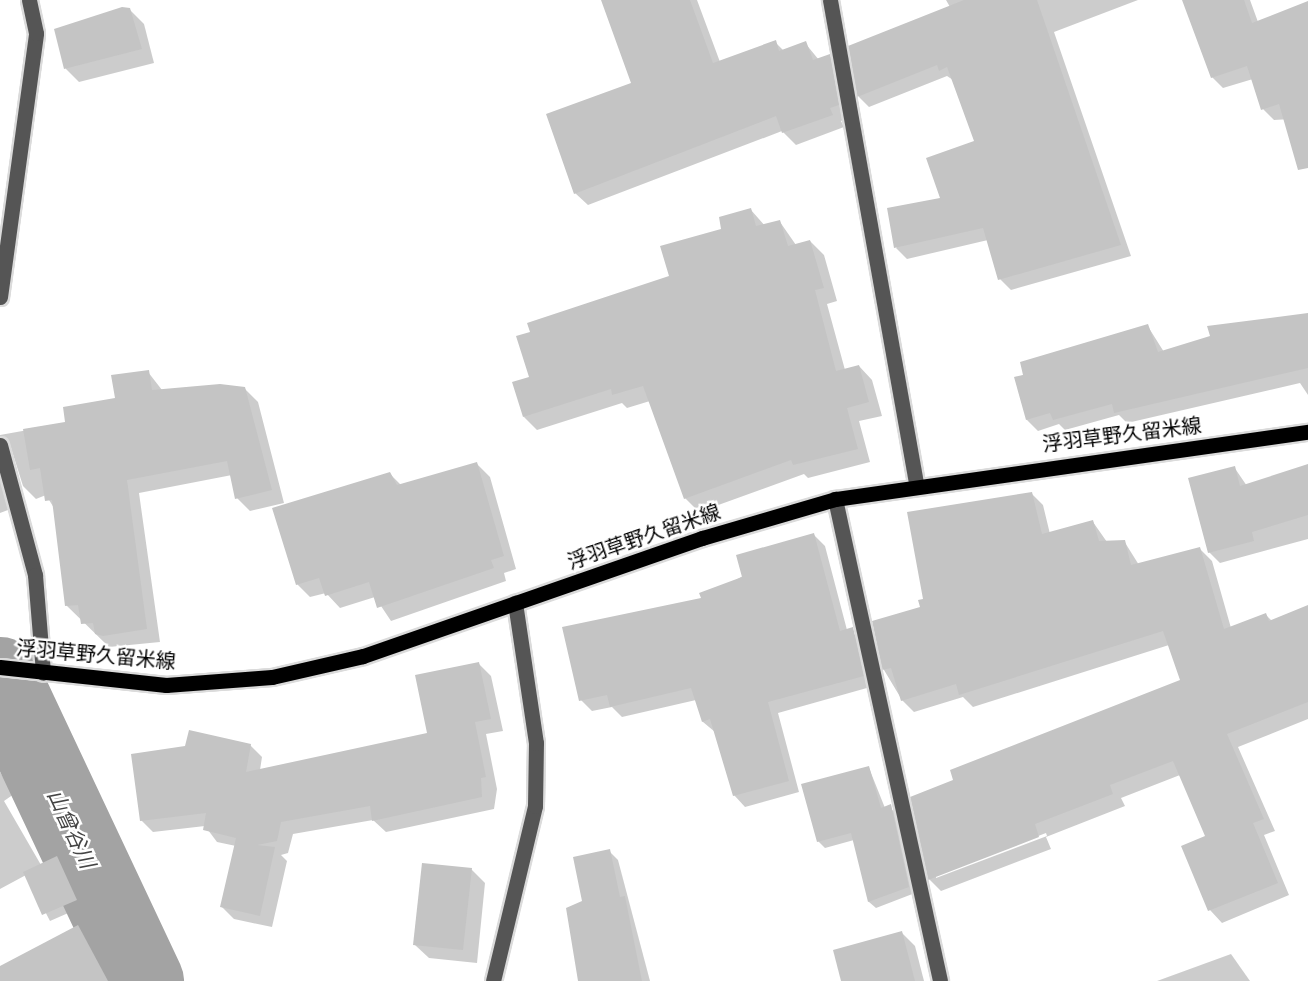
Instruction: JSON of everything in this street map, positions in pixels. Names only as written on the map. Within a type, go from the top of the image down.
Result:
[{"type":"main road","name":"浮羽草野久留米線","points":[[0,668],[165,685],[272,676],[363,656],[702,538],[835,499],[916,485],[1308,432]]},
{"type":"street","points":[[0,297],[36,33],[29,0]]},
{"type":"street","points":[[830,0],[916,485]]},
{"type":"street","points":[[0,445],[35,575],[43,673]]},
{"type":"street","points":[[835,499],[940,981]]},
{"type":"street","points":[[493,981],[535,806],[536,743],[515,603]]},
{"type":"building","points":[[601,0],[690,0],[713,63],[776,40],[779,51],[806,41],[813,60],[830,54],[839,105],[830,108],[833,115],[782,133],[776,116],[574,194],[546,114],[631,83]]},
{"type":"building","points":[[964,0],[1037,0],[1121,245],[998,280],[983,228],[894,248],[887,208],[940,198],[926,158],[974,141],[947,67],[939,71],[937,65],[857,97],[848,46]]},
{"type":"building","points":[[1182,0],[1244,0],[1252,23],[1308,1],[1308,168],[1298,170],[1279,104],[1261,110],[1247,66],[1211,78]]},
{"type":"building","points":[[122,7],[130,8],[142,49],[64,69],[54,29]]},
{"type":"building","points":[[751,208],[756,226],[780,220],[788,246],[810,240],[824,288],[815,290],[836,371],[859,365],[869,402],[847,408],[858,449],[793,465],[791,460],[684,499],[643,386],[612,395],[611,389],[523,417],[512,382],[529,377],[516,336],[530,332],[527,323],[669,276],[660,246],[721,229],[719,217]]},
{"type":"building","points":[[1308,313],[1308,368],[1114,413],[1112,404],[1053,420],[1050,413],[1026,420],[1014,377],[1023,375],[1020,362],[1148,324],[1158,352],[1210,336],[1207,326]]},
{"type":"building","points":[[149,370],[152,390],[220,384],[245,387],[272,490],[235,499],[227,461],[127,480],[147,629],[103,636],[95,634],[93,623],[81,624],[78,605],[65,606],[52,500],[45,501],[40,468],[30,470],[23,429],[65,422],[63,407],[115,398],[111,375]]},
{"type":"building","points":[[477,462],[504,556],[491,560],[494,568],[377,608],[369,582],[325,596],[319,578],[296,585],[272,508],[390,472],[397,485]]},
{"type":"building","points":[[1308,464],[1308,515],[1252,532],[1254,541],[1208,553],[1188,478],[1235,466],[1240,486]]},
{"type":"building","points":[[1032,492],[1042,534],[1093,520],[1099,541],[1125,540],[1131,565],[1200,547],[1224,629],[1266,613],[1269,621],[1308,605],[1308,702],[1227,734],[1264,819],[1253,823],[1278,883],[1208,911],[1181,846],[1205,836],[1173,761],[1110,785],[1113,794],[1035,824],[1039,837],[928,880],[910,797],[953,780],[950,770],[1180,680],[1163,631],[959,695],[956,684],[901,701],[891,668],[882,670],[872,621],[920,607],[918,600],[923,599],[907,512]]},
{"type":"building","points":[[814,533],[840,631],[853,627],[864,676],[768,702],[789,781],[733,796],[710,719],[702,722],[691,688],[610,707],[607,695],[579,701],[562,627],[701,598],[699,593],[742,577],[736,555]]},
{"type":"building","points":[[479,662],[491,719],[475,722],[486,777],[481,778],[482,797],[372,821],[370,806],[281,822],[277,841],[257,845],[275,847],[260,916],[220,907],[236,838],[203,830],[206,813],[140,821],[131,754],[185,746],[189,730],[251,744],[246,772],[427,733],[415,675]]},
{"type":"building","points":[[869,766],[881,808],[891,804],[909,887],[868,902],[851,833],[817,842],[801,784]]},
{"type":"building","points":[[610,849],[620,897],[625,896],[642,981],[578,981],[566,908],[582,901],[573,857]]},
{"type":"building","points":[[57,856],[77,900],[42,915],[23,872]]},
{"type":"building","points":[[422,863],[472,868],[463,950],[413,945]]},
{"type":"building","points":[[78,925],[108,981],[0,981],[0,966]]},
{"type":"building","points":[[902,931],[915,981],[841,981],[833,950]]},
{"type":"waterway","name":"山曾谷川","points":[[0,677],[143,981]]}]
